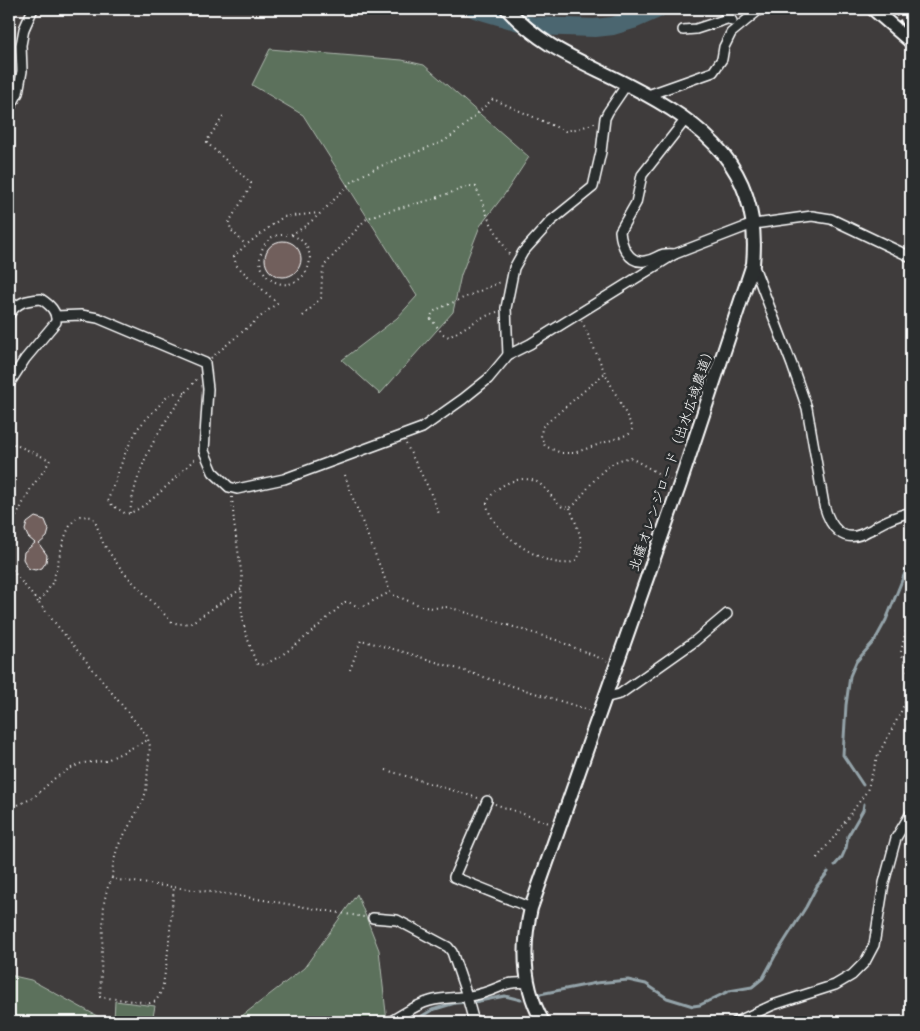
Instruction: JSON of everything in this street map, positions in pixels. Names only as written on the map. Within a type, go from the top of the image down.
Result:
[{"type":"street","points":[[9,110],[18,94],[21,80],[21,45],[24,29],[33,9]]},
{"type":"street","name":"北薩オレンジロード（出水広域農道）","points":[[507,9],[535,36],[565,54],[648,95],[686,119],[710,139],[729,160],[746,193],[754,224],[755,243],[753,264],[680,484],[531,908],[524,948],[529,991],[543,1022]]},
{"type":"street","points":[[723,9],[737,27]]},
{"type":"street","points":[[648,95],[713,72],[722,59],[724,47],[731,33],[760,9]]},
{"type":"street","points":[[873,9],[911,42]]},
{"type":"street","points":[[683,30],[696,29],[730,18]]},
{"type":"street","points":[[508,355],[506,308],[513,272],[523,252],[551,221],[593,187],[601,152],[605,118],[627,84]]},
{"type":"street","points":[[675,254],[664,253],[646,261],[635,260],[624,248],[620,231],[636,203],[642,175],[686,119]]},
{"type":"street","points":[[56,316],[82,315],[98,318],[206,367],[208,390],[204,451],[213,472],[229,487],[237,489],[284,479],[422,428],[488,379],[508,355],[580,314],[675,254],[754,224],[812,216],[831,219],[911,258]]},
{"type":"street","points":[[753,264],[807,408],[828,520],[839,533],[845,536],[854,536],[868,532],[876,526],[911,512]]},
{"type":"street","points":[[9,315],[17,304],[25,300],[40,299],[50,305],[56,316],[56,322],[25,359],[9,384]]},
{"type":"street","points":[[604,698],[620,694],[695,641],[726,614]]},
{"type":"street","points":[[487,801],[454,877],[531,908]]},
{"type":"street","points":[[736,1022],[773,1005],[835,984],[852,975],[864,962],[874,945],[884,883],[896,838],[911,814]]},
{"type":"street","points":[[373,918],[398,920],[448,947],[452,952],[474,1022]]},
{"type":"street","points":[[389,1022],[407,1011],[431,1001],[468,1001],[513,982],[528,984]]},
{"type":"path","points":[[292,235],[298,237],[306,245],[310,263],[301,278],[290,283],[278,283],[268,277],[260,261],[262,249],[274,236],[292,235],[321,213],[355,178],[447,140],[493,98],[565,131],[580,128],[605,118]]},
{"type":"path","points":[[223,117],[207,143],[251,183],[229,222],[231,230],[246,244]]},
{"type":"path","points":[[303,316],[321,298],[324,266],[365,220],[377,214],[430,200],[473,185],[476,187],[489,220],[510,256],[513,272],[440,308],[433,312],[430,318],[443,334],[449,337],[481,318],[506,308]]},
{"type":"path","points":[[130,513],[135,487],[142,466],[185,393],[206,367],[277,303],[236,265],[234,256],[246,244],[283,217],[321,213]]},
{"type":"path","points":[[580,314],[605,373],[633,427],[631,433],[574,453],[561,453],[545,446],[541,437],[542,427],[605,373]]},
{"type":"path","points":[[185,393],[177,392],[167,397],[138,428],[126,450],[108,500],[126,514],[141,508],[204,451]]},
{"type":"path","points":[[402,436],[428,487],[440,516]]},
{"type":"path","points":[[9,442],[50,460],[31,488],[9,530]]},
{"type":"path","points":[[570,508],[581,545],[578,557],[567,563],[537,556],[527,551],[498,527],[489,512],[487,503],[488,499],[504,484],[531,480],[542,486],[562,507],[570,508],[576,504],[606,468],[612,463],[625,458],[631,458],[655,470],[663,477],[680,484]]},
{"type":"path","points":[[346,475],[352,496],[390,592],[424,607],[448,607],[556,640],[616,664]]},
{"type":"path","points":[[232,487],[234,523],[242,577],[241,607],[251,653],[259,665],[268,663],[288,650],[345,602],[362,607],[390,592]]},
{"type":"path","points":[[38,602],[46,593],[52,581],[61,549],[72,521],[80,516],[92,517],[103,543],[125,574],[172,622],[179,624],[191,623],[241,589]]},
{"type":"path","points":[[9,566],[124,706],[147,736],[150,746],[146,791],[143,801],[118,846],[113,864],[112,878],[107,888],[104,903],[100,998],[150,1003],[159,997],[167,961],[174,887]]},
{"type":"path","points":[[911,607],[900,652],[911,679]]},
{"type":"path","points":[[350,670],[361,640],[599,713]]},
{"type":"path","points":[[817,858],[840,830],[866,790],[877,758],[911,689]]},
{"type":"path","points":[[9,809],[33,798],[55,778],[69,769],[82,763],[105,761],[148,740]]},
{"type":"path","points":[[386,770],[487,801],[558,827]]},
{"type":"path","points":[[112,878],[234,894],[373,918]]},
{"type":"green space","points":[[270,49],[402,60],[424,65],[529,157],[504,195],[480,226],[461,275],[453,312],[380,394],[342,360],[397,318],[417,296],[303,115],[252,85]]},
{"type":"green space","points":[[357,894],[379,950],[387,1022],[234,1022],[304,968]]},
{"type":"green space","points":[[9,975],[31,980],[108,1022],[9,1022]]},
{"type":"green space","points":[[115,1001],[155,1006],[152,1022],[114,1019]]},
{"type":"building","points":[[283,241],[290,242],[296,246],[300,252],[300,266],[296,272],[290,276],[283,277],[276,276],[270,272],[266,266],[265,259],[266,252],[270,246],[276,242]]},
{"type":"building","points":[[35,517],[45,520],[49,530],[47,537],[39,544],[47,555],[46,562],[42,568],[35,570],[28,568],[23,559],[24,552],[35,543],[28,537],[25,530],[27,523]]},
{"type":"waterway","points":[[475,9],[533,26],[595,28],[613,26],[633,20],[658,9]]},
{"type":"waterway","points":[[863,785],[843,755],[850,676],[856,662],[875,640],[886,620],[911,558]]},
{"type":"waterway","points":[[835,865],[842,857],[848,836],[863,810],[864,804]]},
{"type":"waterway","points":[[540,994],[596,983],[628,980],[646,984],[667,998],[693,1006],[700,1005],[729,991],[752,987],[763,978],[817,886],[828,872]]},
{"type":"waterway","points":[[412,1022],[432,1010],[455,1003],[474,1002],[505,996],[521,1000]]},
{"type":"railway","points":[[894,9],[911,43]]}]
